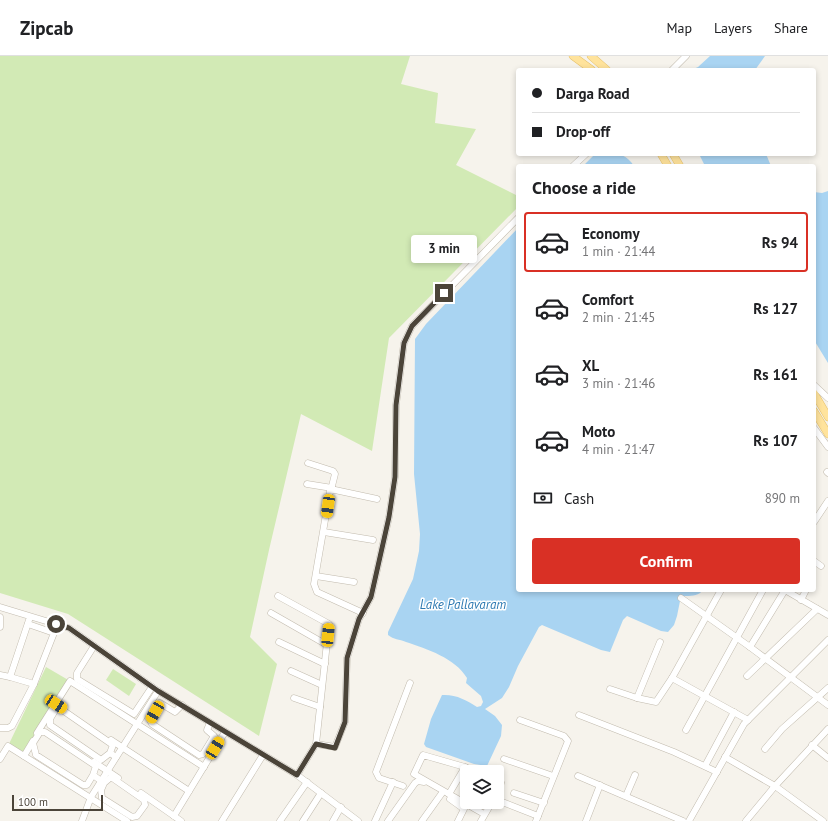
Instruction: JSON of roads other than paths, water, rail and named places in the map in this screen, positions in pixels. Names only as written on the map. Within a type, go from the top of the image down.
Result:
[{"type":"main road","points":[[573,56],[589,68]]},
{"type":"main road","points":[[591,56],[605,68]]},
{"type":"main road","points":[[816,396],[828,417]]},
{"type":"main road","points":[[816,414],[827,432]]},
{"type":"street","points":[[674,68],[686,56]]},
{"type":"street","points":[[575,164],[584,156]]},
{"type":"street","points":[[316,744],[332,748],[338,744],[345,722],[347,658],[359,619],[371,597],[389,517],[395,477],[396,405],[402,348],[407,334],[423,314],[516,220]]},
{"type":"street","points":[[816,388],[828,398]]},
{"type":"street","points":[[816,431],[828,447]]},
{"type":"street","points":[[308,463],[333,471],[335,474],[332,489],[329,493],[314,588],[317,592],[363,613]]},
{"type":"street","points":[[307,484],[377,499]]},
{"type":"street","points":[[816,519],[828,501]]},
{"type":"street","points":[[324,532],[373,540]]},
{"type":"street","points":[[816,562],[821,566]]},
{"type":"street","points":[[316,576],[354,582]]},
{"type":"street","points":[[610,689],[636,698],[656,702],[672,678],[720,592]]},
{"type":"street","points":[[686,730],[762,592]]},
{"type":"street","points":[[750,647],[784,592]]},
{"type":"street","points":[[788,592],[828,615]]},
{"type":"street","points":[[802,600],[805,592]]},
{"type":"street","points":[[278,596],[329,624],[316,744],[297,775]]},
{"type":"street","points":[[681,598],[828,705]]},
{"type":"street","points":[[0,607],[69,628],[158,691],[297,775],[358,821]]},
{"type":"street","points":[[747,676],[817,609]]},
{"type":"street","points":[[271,613],[327,645]]},
{"type":"street","points":[[10,677],[30,616]]},
{"type":"street","points":[[0,617],[0,627]]},
{"type":"street","points":[[0,736],[1,728],[8,728],[12,726],[34,684],[54,633],[28,624]]},
{"type":"street","points":[[689,821],[744,724],[792,678],[828,640]]},
{"type":"street","points":[[279,642],[325,664]]},
{"type":"street","points":[[636,698],[660,642]]},
{"type":"street","points":[[94,646],[77,673],[77,679],[134,714],[152,687]]},
{"type":"street","points":[[291,671],[322,685]]},
{"type":"street","points":[[0,675],[34,684]]},
{"type":"street","points":[[672,678],[748,720]]},
{"type":"street","points":[[24,756],[70,681],[204,767]]},
{"type":"street","points":[[403,786],[379,778],[376,772],[410,683]]},
{"type":"street","points":[[765,749],[782,729],[828,688]]},
{"type":"street","points":[[82,821],[91,797],[102,782],[122,747],[158,691]]},
{"type":"street","points":[[294,698],[320,708]]},
{"type":"street","points":[[182,705],[175,712],[160,703],[150,720],[152,724],[199,755],[203,754],[214,736],[207,730],[210,723]]},
{"type":"street","points":[[56,704],[189,791]]},
{"type":"street","points":[[56,709],[61,709],[113,745],[110,753],[101,760],[50,725],[50,719],[56,709]]},
{"type":"street","points":[[705,766],[734,712]]},
{"type":"street","points":[[579,715],[674,752],[717,772]]},
{"type":"street","points":[[504,803],[537,818],[568,741],[567,738],[520,720]]},
{"type":"street","points":[[41,727],[108,770],[182,821]]},
{"type":"street","points":[[746,821],[775,786],[828,729]]},
{"type":"street","points":[[40,732],[45,732],[96,766],[93,775],[87,785],[84,785],[36,754],[33,743],[40,732]]},
{"type":"street","points":[[174,816],[225,732]]},
{"type":"street","points":[[812,745],[828,758]]},
{"type":"street","points":[[0,759],[8,746],[127,821]]},
{"type":"street","points":[[110,753],[116,757]]},
{"type":"street","points":[[222,821],[264,755]]},
{"type":"street","points":[[460,766],[423,755],[414,774],[484,814]]},
{"type":"street","points":[[726,757],[775,786],[824,821],[828,818]]},
{"type":"street","points":[[504,759],[553,776]]},
{"type":"street","points":[[93,775],[102,782]]},
{"type":"street","points":[[449,794],[460,775]]},
{"type":"street","points":[[626,796],[635,775]]},
{"type":"street","points":[[578,776],[683,821]]},
{"type":"street","points":[[111,777],[144,800],[144,804],[137,816],[132,817],[102,798],[100,792],[102,782],[111,777]]},
{"type":"street","points":[[388,821],[418,781],[422,781],[442,793],[464,809],[458,821]]},
{"type":"street","points":[[280,821],[307,782]]},
{"type":"street","points":[[375,821],[393,782]]},
{"type":"street","points":[[586,821],[600,785]]},
{"type":"street","points":[[303,821],[321,793]]},
{"type":"street","points":[[422,821],[442,793]]},
{"type":"street","points":[[514,793],[544,802]]},
{"type":"street","points":[[333,821],[341,808]]},
{"type":"street","points":[[481,821],[487,809]]},
{"type":"water","points":[[710,56],[765,56],[756,68],[696,68]]},
{"type":"water","points":[[593,156],[624,156],[632,164],[585,164]]},
{"type":"water","points":[[700,156],[767,156],[770,164],[704,164]]},
{"type":"water","points":[[828,191],[828,363],[816,343],[816,192],[822,193]]},
{"type":"water","name":"Lake Pallavaram","points":[[516,230],[516,592],[701,592],[696,595],[681,596],[674,625],[668,632],[661,631],[627,616],[623,620],[610,652],[601,650],[542,625],[539,627],[502,698],[485,709],[495,716],[502,725],[501,736],[487,765],[474,764],[426,747],[424,744],[431,719],[442,695],[452,695],[461,698],[477,707],[481,706],[483,702],[481,696],[466,683],[467,678],[462,671],[448,660],[431,651],[392,638],[388,635],[388,632],[413,579],[419,551],[420,534],[414,474],[415,339],[426,324]]}]
